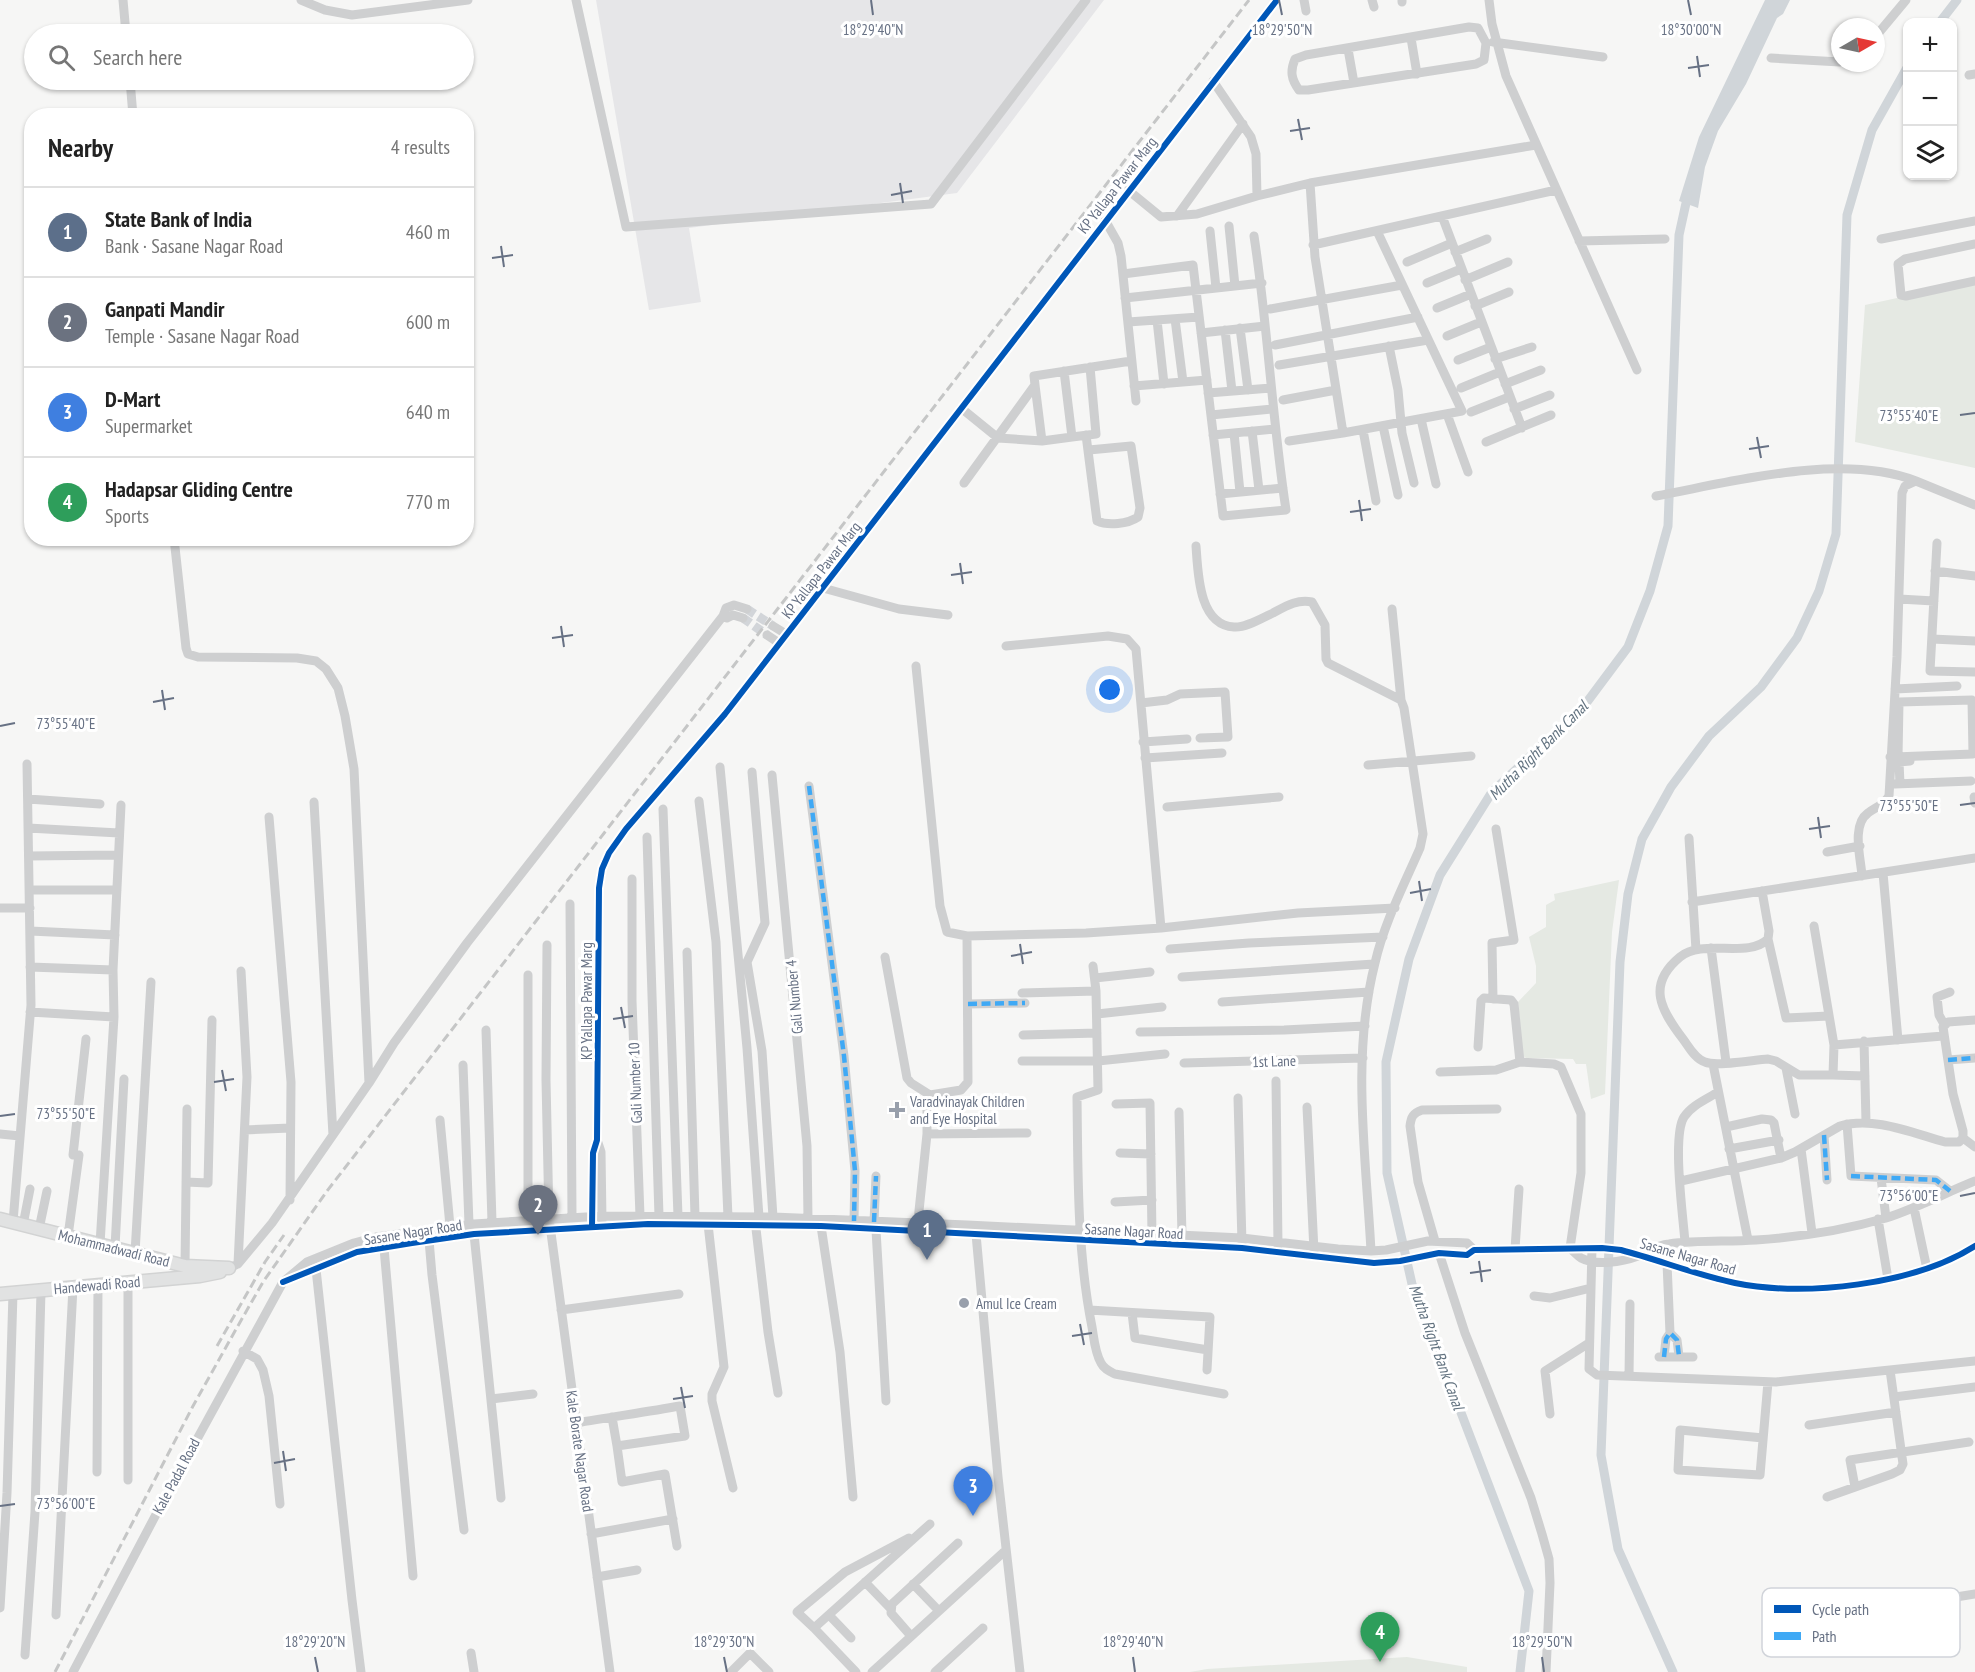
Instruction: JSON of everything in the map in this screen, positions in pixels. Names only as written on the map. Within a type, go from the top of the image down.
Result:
[{"type":"main road","name":"Mohammadwadi Road","points":[[0,1219],[185,1266],[234,1266]]},
{"type":"main road","name":"Handewadi Road","points":[[0,1294],[200,1276],[234,1266]]},
{"type":"street","points":[[123,0],[125,24]]},
{"type":"street","points":[[302,0],[325,10],[352,15],[468,0]]},
{"type":"street","points":[[576,0],[626,227],[931,204],[1086,0]]},
{"type":"street","name":"KP Yallapa Pawar Marg","points":[[591,1227],[593,1153],[597,1140],[599,888],[602,869],[609,853],[626,829],[724,714],[823,588],[1128,190],[1277,0]]},
{"type":"street","points":[[1304,0],[1306,11]]},
{"type":"street","points":[[1489,0],[1506,76],[1637,370]]},
{"type":"street","points":[[1885,25],[1906,0]]},
{"type":"street","points":[[1469,27],[1478,28],[1486,43],[1484,60],[1476,64],[1308,90],[1299,90],[1292,80],[1291,68],[1295,59],[1306,55],[1412,38],[1469,27]]},
{"type":"street","points":[[1412,38],[1417,74]]},
{"type":"street","points":[[1486,43],[1497,42],[1604,57]]},
{"type":"street","points":[[1348,49],[1354,83]]},
{"type":"street","points":[[1771,58],[1831,61]]},
{"type":"street","points":[[1213,81],[1251,137],[1256,154],[1257,196]]},
{"type":"street","points":[[131,90],[132,108]]},
{"type":"street","points":[[1177,216],[1243,124]]},
{"type":"street","points":[[1128,190],[1161,217],[1197,214],[1310,183],[1536,145]]},
{"type":"street","points":[[1310,183],[1313,244],[1343,433]]},
{"type":"street","points":[[1313,244],[1556,190]]},
{"type":"street","points":[[1442,216],[1522,428]]},
{"type":"street","points":[[1105,220],[1118,243],[1136,401]]},
{"type":"street","points":[[1881,239],[1975,221]]},
{"type":"street","points":[[1229,226],[1234,286]]},
{"type":"street","points":[[1210,231],[1216,288]]},
{"type":"street","points":[[1289,441],[1462,411],[1377,231]]},
{"type":"street","points":[[1123,274],[1193,265],[1222,516],[1287,510],[1275,429],[1262,283],[1254,236]]},
{"type":"street","points":[[1407,262],[1487,239]]},
{"type":"street","points":[[1580,241],[1665,239]]},
{"type":"street","points":[[1975,244],[1905,260],[1898,264],[1901,295],[1906,296],[1975,281]]},
{"type":"street","points":[[1466,280],[1508,262]]},
{"type":"street","points":[[1427,283],[1461,269]]},
{"type":"street","points":[[1125,298],[1262,283]]},
{"type":"street","points":[[1270,309],[1402,285]]},
{"type":"street","points":[[1475,306],[1509,292]]},
{"type":"street","points":[[1437,308],[1471,294]]},
{"type":"street","points":[[1128,322],[1200,317]]},
{"type":"street","points":[[1275,345],[1418,317]]},
{"type":"street","points":[[1175,319],[1183,382]]},
{"type":"street","points":[[1157,320],[1164,384]]},
{"type":"street","points":[[1447,336],[1481,322]]},
{"type":"street","points":[[1201,333],[1265,326]]},
{"type":"street","points":[[1240,328],[1248,390]]},
{"type":"street","points":[[1225,330],[1232,391]]},
{"type":"street","points":[[1279,365],[1428,340]]},
{"type":"street","points":[[1389,346],[1398,390],[1402,433],[1414,483]]},
{"type":"street","points":[[1458,360],[1491,347]]},
{"type":"street","points":[[1496,359],[1532,347]]},
{"type":"street","points":[[1042,441],[1034,376],[1131,361]]},
{"type":"street","points":[[961,408],[998,438],[1042,441],[1096,434],[1090,367]]},
{"type":"street","points":[[1505,384],[1541,370]]},
{"type":"street","points":[[1064,371],[1072,437]]},
{"type":"street","points":[[1461,388],[1500,372]]},
{"type":"street","points":[[1134,386],[1207,380]]},
{"type":"street","points":[[964,483],[1035,385]]},
{"type":"street","points":[[1208,393],[1271,388]]},
{"type":"street","points":[[1282,400],[1336,390]]},
{"type":"street","points":[[1514,409],[1550,395]]},
{"type":"street","points":[[1471,412],[1509,397]]},
{"type":"street","points":[[1211,415],[1273,409]]},
{"type":"street","points":[[1447,414],[1468,472]]},
{"type":"street","points":[[1486,442],[1551,415]]},
{"type":"street","points":[[1420,419],[1436,484]]},
{"type":"street","points":[[1383,426],[1398,495]]},
{"type":"street","points":[[1213,435],[1275,429]]},
{"type":"street","points":[[1363,429],[1376,501]]},
{"type":"street","points":[[1252,431],[1259,490]]},
{"type":"street","points":[[1234,433],[1240,492]]},
{"type":"street","points":[[1086,435],[1097,521],[1106,524],[1132,522],[1138,518],[1140,508],[1131,446],[1089,450]]},
{"type":"street","points":[[1656,496],[1762,476],[1830,469],[1897,474],[1975,505]]},
{"type":"street","points":[[1894,784],[1902,493],[1905,486],[1916,481]]},
{"type":"street","points":[[1220,494],[1283,488]]},
{"type":"street","points":[[1937,543],[1930,671],[1975,672]]},
{"type":"street","points":[[175,546],[188,654],[198,657],[297,658],[316,661],[326,669],[338,688],[354,769],[369,1083]]},
{"type":"street","points":[[1196,546],[1199,580],[1206,604],[1214,618],[1235,627],[1300,600],[1312,602],[1325,625],[1328,663],[1401,700]]},
{"type":"street","points":[[1935,571],[1975,576]]},
{"type":"street","points":[[823,588],[899,609],[948,615]]},
{"type":"street","points":[[1899,599],[1934,601]]},
{"type":"street","points":[[234,1266],[256,1245],[290,1200],[394,1043],[467,943],[723,616],[726,608],[734,605],[745,614]]},
{"type":"street","points":[[1371,1251],[1363,1125],[1363,1058],[1369,992],[1374,964],[1383,937],[1420,848],[1423,834],[1401,700],[1392,609]]},
{"type":"street","points":[[773,626],[786,634]]},
{"type":"street","points":[[767,635],[779,643]]},
{"type":"street","points":[[1006,646],[1108,636],[1127,639],[1136,649],[1161,928]]},
{"type":"street","points":[[1932,639],[1975,642]]},
{"type":"street","points":[[916,666],[940,906],[947,932],[967,936],[1161,928],[1298,913],[1395,908]]},
{"type":"street","points":[[1895,689],[1957,686]]},
{"type":"street","points":[[1141,703],[1167,700],[1180,694],[1225,692],[1228,737],[1200,738]]},
{"type":"street","points":[[1972,700],[1973,754],[1894,757],[1899,702],[1972,700]]},
{"type":"street","points":[[1143,742],[1187,739]]},
{"type":"street","points":[[1145,758],[1222,753]]},
{"type":"street","points":[[1368,765],[1471,756]]},
{"type":"street","points":[[1862,876],[1860,823],[1865,815],[1885,803],[1894,784],[1899,762],[1972,760]]},
{"type":"street","points":[[18,1223],[20,1136],[30,1012],[27,764]]},
{"type":"street","points":[[720,767],[748,1058],[756,1220],[778,1393]]},
{"type":"street","points":[[752,772],[765,923],[747,962],[762,1051],[773,1217]]},
{"type":"street","name":"Gali Number 4","points":[[772,775],[807,1146],[808,1219]]},
{"type":"street","points":[[1894,784],[1971,781]]},
{"type":"street","points":[[809,786],[844,1056],[855,1172],[854,1221]]},
{"type":"street","points":[[1149,808],[1279,797]]},
{"type":"street","points":[[1974,797],[1975,803]]},
{"type":"street","points":[[28,799],[100,804]]},
{"type":"street","points":[[699,801],[716,942],[728,1217]]},
{"type":"street","points":[[314,802],[333,1135]]},
{"type":"street","points":[[100,1244],[114,1017],[113,970],[121,805]]},
{"type":"street","points":[[663,809],[678,1216]]},
{"type":"street","points":[[269,817],[291,1082],[290,1200]]},
{"type":"street","points":[[28,828],[119,833]]},
{"type":"street","points":[[1493,999],[1492,943],[1514,940],[1496,829]]},
{"type":"street","points":[[647,837],[659,1216]]},
{"type":"street","points":[[1689,838],[1696,950]]},
{"type":"street","points":[[1827,852],[1860,846]]},
{"type":"street","points":[[29,856],[118,855]]},
{"type":"street","points":[[1692,902],[1975,858]]},
{"type":"street","points":[[1883,873],[1898,1040]]},
{"type":"street","name":"Gali Number 10","points":[[632,879],[632,1001],[640,1216]]},
{"type":"street","points":[[29,890],[117,890]]},
{"type":"street","points":[[1762,891],[1769,931],[1768,939],[1786,1018],[1829,1016]]},
{"type":"street","points":[[570,904],[572,1217]]},
{"type":"street","points":[[0,908],[30,908]]},
{"type":"street","points":[[1814,926],[1834,1045],[1833,1075]]},
{"type":"street","points":[[30,931],[115,935]]},
{"type":"street","points":[[885,957],[907,1078],[930,1095],[961,1090],[966,1088],[968,1082],[967,936]]},
{"type":"street","points":[[1170,949],[1383,937]]},
{"type":"street","points":[[1768,939],[1764,943],[1750,947],[1711,948],[1683,954],[1668,968],[1660,983],[1660,997],[1665,1015],[1702,1062],[1713,1064],[1768,1059],[1776,1061],[1799,1075],[1865,1076]]},
{"type":"street","name":"Kale Borate Nagar Road","points":[[547,945],[546,1080],[549,1218],[610,1672]]},
{"type":"street","points":[[1711,948],[1726,1062]]},
{"type":"street","points":[[687,952],[695,1216]]},
{"type":"street","points":[[1182,976],[1374,964]]},
{"type":"street","points":[[1093,966],[1097,1014],[1098,1090],[1077,1097],[1081,1235],[1089,1310],[1101,1365],[1115,1374],[1224,1394]]},
{"type":"street","points":[[30,967],[113,970]]},
{"type":"street","points":[[234,1266],[247,1077],[241,971]]},
{"type":"street","points":[[1095,978],[1150,972]]},
{"type":"street","points":[[528,975],[528,1220]]},
{"type":"street","points":[[135,1253],[151,981]]},
{"type":"street","points":[[1022,993],[1096,991]]},
{"type":"street","points":[[1222,1002],[1369,992]]},
{"type":"street","points":[[1681,1181],[1781,1158],[1847,1124],[1866,1122],[1945,1142],[1959,1142],[1963,1138],[1964,1131],[1953,1094],[1943,1036],[1944,1024],[1940,1019],[1937,997],[1950,992]]},
{"type":"street","points":[[1478,1047],[1481,1001],[1484,999],[1511,1000],[1520,1062]]},
{"type":"street","points":[[968,1004],[1025,1003]]},
{"type":"street","points":[[1097,1014],[1162,1007]]},
{"type":"street","points":[[30,1012],[114,1017]]},
{"type":"street","points":[[186,1182],[208,1183],[212,1020]]},
{"type":"street","points":[[1944,1024],[1975,1020]]},
{"type":"street","points":[[1140,1032],[1284,1030],[1365,1026]]},
{"type":"street","points":[[486,1030],[492,1222]]},
{"type":"street","points":[[1023,1035],[1097,1033]]},
{"type":"street","points":[[1834,1045],[1943,1036]]},
{"type":"street","points":[[68,1236],[79,1155],[73,1155],[86,1039]]},
{"type":"street","points":[[1864,1041],[1866,1122]]},
{"type":"street","points":[[1022,1061],[1098,1061],[1165,1054]]},
{"type":"street","name":"1st Lane","points":[[1184,1064],[1363,1058]]},
{"type":"street","points":[[1948,1060],[1975,1058]]},
{"type":"street","points":[[1440,1072],[1496,1070],[1520,1062],[1559,1065],[1581,1114],[1581,1173],[1570,1248],[1579,1257],[1591,1261],[1621,1261],[1660,1245],[1748,1240],[1812,1233],[1882,1219],[1914,1208],[1975,1181]]},
{"type":"street","points":[[1713,1064],[1748,1240]]},
{"type":"street","points":[[463,1065],[469,1224]]},
{"type":"street","points":[[1786,1068],[1795,1114]]},
{"type":"street","points":[[115,1248],[124,1079]]},
{"type":"street","points":[[1276,1081],[1278,1246]]},
{"type":"street","points":[[1684,1242],[1679,1150],[1682,1121],[1694,1106],[1718,1092]]},
{"type":"street","points":[[917,1228],[927,1134],[927,1100],[930,1095]]},
{"type":"street","points":[[1238,1098],[1242,1243]]},
{"type":"street","points":[[1116,1104],[1150,1103],[1152,1235]]},
{"type":"street","points":[[1306,1107],[1314,1256]]},
{"type":"street","points":[[185,1266],[187,1108]]},
{"type":"street","points":[[1435,1241],[1418,1182],[1410,1126],[1411,1118],[1414,1113],[1422,1110],[1497,1109]]},
{"type":"street","points":[[1179,1112],[1182,1236]]},
{"type":"street","points":[[1726,1127],[1768,1118],[1774,1123],[1781,1158]]},
{"type":"street","points":[[440,1120],[450,1226]]},
{"type":"street","points":[[1847,1124],[1851,1176],[1936,1180],[1950,1191]]},
{"type":"street","points":[[245,1130],[290,1128]]},
{"type":"street","points":[[927,1134],[1027,1133]]},
{"type":"street","points":[[0,1134],[20,1136]]},
{"type":"street","points":[[1824,1134],[1827,1180]]},
{"type":"street","points":[[1963,1138],[1975,1147]]},
{"type":"street","name":"KP Yallapa Pawar Marg","points":[[597,1140],[601,1152],[602,1226]]},
{"type":"street","points":[[1729,1149],[1779,1140]]},
{"type":"street","points":[[1801,1149],[1812,1233]]},
{"type":"street","points":[[1120,1153],[1151,1154]]},
{"type":"street","points":[[876,1176],[875,1226],[886,1401]]},
{"type":"street","points":[[1881,1178],[1882,1219],[1888,1279]]},
{"type":"street","points":[[18,1223],[30,1189]]},
{"type":"street","points":[[1515,1249],[1519,1190]]},
{"type":"street","points":[[39,1229],[47,1191]]},
{"type":"street","points":[[1115,1202],[1152,1200]]},
{"type":"street","points":[[1914,1208],[1927,1269]]},
{"type":"street","name":"Sasane Nagar Road","points":[[282,1282],[307,1262],[354,1243],[385,1235],[469,1224],[592,1216],[728,1217],[821,1226],[875,1226],[1242,1243]]},
{"type":"street","name":"Sasane Nagar Road","points":[[282,1282],[357,1252],[474,1234],[602,1226],[708,1224],[773,1217],[854,1221],[875,1226]]},
{"type":"street","points":[[708,1224],[724,1367],[712,1394],[712,1401],[733,1488]]},
{"type":"street","points":[[821,1226],[840,1352],[853,1497]]},
{"type":"street","name":"Sasane Nagar Road","points":[[917,1228],[976,1234],[1182,1236],[1278,1246],[1314,1245],[1371,1251],[1435,1241],[1467,1243],[1473,1250]]},
{"type":"street","points":[[474,1234],[501,1498]]},
{"type":"street","points":[[976,1234],[1020,1672]]},
{"type":"street","points":[[429,1240],[464,1530]]},
{"type":"street","name":"Sasane Nagar Road","points":[[1278,1246],[1314,1256],[1374,1263],[1400,1261],[1439,1253],[1467,1255],[1473,1250],[1570,1248],[1621,1250],[1735,1283],[1780,1289],[1810,1289],[1888,1279],[1927,1269],[1961,1255],[1975,1246]]},
{"type":"street","points":[[384,1248],[413,1576]]},
{"type":"street","points":[[1597,1248],[1591,1261],[1589,1343],[1589,1369],[1597,1375],[1768,1382],[1975,1361]]},
{"type":"street","points":[[1439,1253],[1465,1333],[1531,1498],[1542,1534],[1548,1559],[1550,1583],[1546,1672]]},
{"type":"street","points":[[1667,1263],[1670,1333],[1666,1339],[1669,1358]]},
{"type":"street","points":[[316,1269],[362,1672]]},
{"type":"street","points":[[128,1282],[128,1480]]},
{"type":"street","name":"Kale Padal Road","points":[[73,1672],[282,1282]]},
{"type":"street","points":[[97,1472],[98,1284]]},
{"type":"street","points":[[56,1616],[73,1287]]},
{"type":"street","points":[[1534,1296],[1550,1298],[1591,1288]]},
{"type":"street","points":[[25,1654],[35,1512],[41,1291]]},
{"type":"street","points":[[0,1608],[13,1293]]},
{"type":"street","points":[[561,1310],[679,1294]]},
{"type":"street","points":[[1629,1376],[1630,1304]]},
{"type":"street","points":[[1089,1310],[1210,1317],[1206,1370]]},
{"type":"street","points":[[1132,1313],[1135,1338],[1208,1350]]},
{"type":"street","points":[[1669,1358],[1677,1340],[1670,1333]]},
{"type":"street","points":[[1550,1414],[1545,1371],[1589,1343]]},
{"type":"street","points":[[243,1351],[257,1359],[263,1370],[269,1396],[280,1504]]},
{"type":"street","points":[[1669,1358],[1693,1357]]},
{"type":"street","points":[[1827,1497],[1900,1470],[1903,1464],[1890,1370]]},
{"type":"street","points":[[1763,1438],[1680,1430],[1678,1470],[1760,1475],[1768,1382]]},
{"type":"street","points":[[1894,1397],[1975,1387]]},
{"type":"street","points":[[491,1399],[533,1394]]},
{"type":"street","points":[[576,1423],[680,1407],[685,1436],[617,1446]]},
{"type":"street","points":[[1809,1425],[1896,1412]]},
{"type":"street","points":[[612,1417],[622,1482],[665,1474],[677,1546]]},
{"type":"street","points":[[1855,1487],[1850,1460],[1970,1442]]},
{"type":"street","points":[[591,1534],[673,1519]]},
{"type":"street","points":[[814,1628],[930,1524]]},
{"type":"street","points":[[856,1672],[797,1612],[845,1572],[917,1535]]},
{"type":"street","points":[[890,1608],[958,1543]]},
{"type":"street","points":[[872,1672],[1006,1550]]},
{"type":"street","points":[[597,1577],[638,1570]]},
{"type":"street","points":[[865,1582],[890,1608],[891,1613],[911,1636]]},
{"type":"street","points":[[913,1584],[939,1611]]},
{"type":"street","points":[[1960,1596],[1975,1594]]},
{"type":"street","points":[[829,1615],[851,1638]]},
{"type":"street","points":[[935,1672],[983,1628]]},
{"type":"street","points":[[471,1653],[474,1672]]},
{"type":"street","points":[[731,1672],[750,1653],[769,1672]]},
{"type":"shaded area","points":[[596,0],[1104,0],[957,193],[689,228],[701,302],[649,310]]},
{"type":"shaded area","points":[[1765,0],[1790,0],[1783,14],[1777,18],[1746,84],[1718,131],[1705,167],[1698,208],[1679,201],[1699,137]]},
{"type":"shaded area","points":[[1975,281],[1975,468],[1855,442],[1865,305]]},
{"type":"shaded area","points":[[1619,880],[1612,932],[1605,1094],[1591,1099],[1586,1064],[1576,1064],[1573,1059],[1526,1058],[1523,1056],[1518,1002],[1536,983],[1536,966],[1529,937],[1546,927],[1546,905],[1555,900],[1554,894]]},
{"type":"shaded area","points":[[1407,1657],[1467,1667],[1467,1672],[1190,1672],[1207,1669]]},
{"type":"waterway","points":[[1943,18],[1957,0]]},
{"type":"waterway","points":[[1673,1672],[1618,1549],[1601,1455],[1620,962],[1628,894],[1642,839],[1671,787],[1709,736],[1761,687],[1797,638],[1819,591],[1836,534],[1847,215],[1872,130],[1905,72]]},
{"type":"waterway","name":"Mutha Right Bank Canal","points":[[1520,1672],[1529,1591],[1412,1284],[1387,1173],[1386,1062],[1409,959],[1440,875],[1492,792],[1584,706],[1628,647],[1650,591],[1668,526],[1679,235],[1688,194]]},
{"type":"tunnel","points":[[747,609],[773,626]]},
{"type":"tunnel","points":[[743,618],[767,635]]},
{"type":"railway","points":[[55,1672],[193,1406],[235,1331],[263,1282],[327,1191],[1249,0]]},
{"type":"railway","points":[[217,1346],[265,1262],[284,1235]]},
{"type":"marked path","points":[[809,786],[844,1056],[855,1171],[854,1221]]},
{"type":"marked path","points":[[968,1004],[1025,1003]]},
{"type":"marked path","points":[[1948,1060],[1975,1058]]},
{"type":"marked path","points":[[1824,1135],[1827,1180]]},
{"type":"marked path","points":[[874,1222],[876,1176]]},
{"type":"marked path","points":[[1851,1176],[1936,1180],[1950,1191]]},
{"type":"marked path","points":[[1664,1357],[1666,1339],[1670,1333],[1677,1340],[1679,1356]]},
{"type":"cycle path","points":[[592,1227],[593,1153],[597,1140],[599,888],[602,869],[609,853],[626,829],[725,714],[1277,0]]},
{"type":"cycle path","points":[[283,1282],[357,1252],[412,1243],[474,1234],[648,1224],[821,1226],[1242,1248],[1374,1263],[1400,1261],[1439,1253],[1467,1255],[1474,1250],[1602,1248],[1621,1250],[1735,1283],[1793,1289],[1826,1288],[1891,1279],[1922,1270],[1975,1246]]},
{"type":"place","name":"Varadvinayak Children and Eye Hospital","points":[[897,1110]]},
{"type":"place","name":"Ganpati Mandir","points":[[538,1235]]},
{"type":"place","name":"State Bank of India","points":[[927,1260]]},
{"type":"place","name":"Amul Ice Cream","points":[[964,1303]]},
{"type":"place","name":"D-Mart","points":[[973,1516]]},
{"type":"place","name":"Hadapsar Gliding Centre","points":[[1380,1662]]}]
